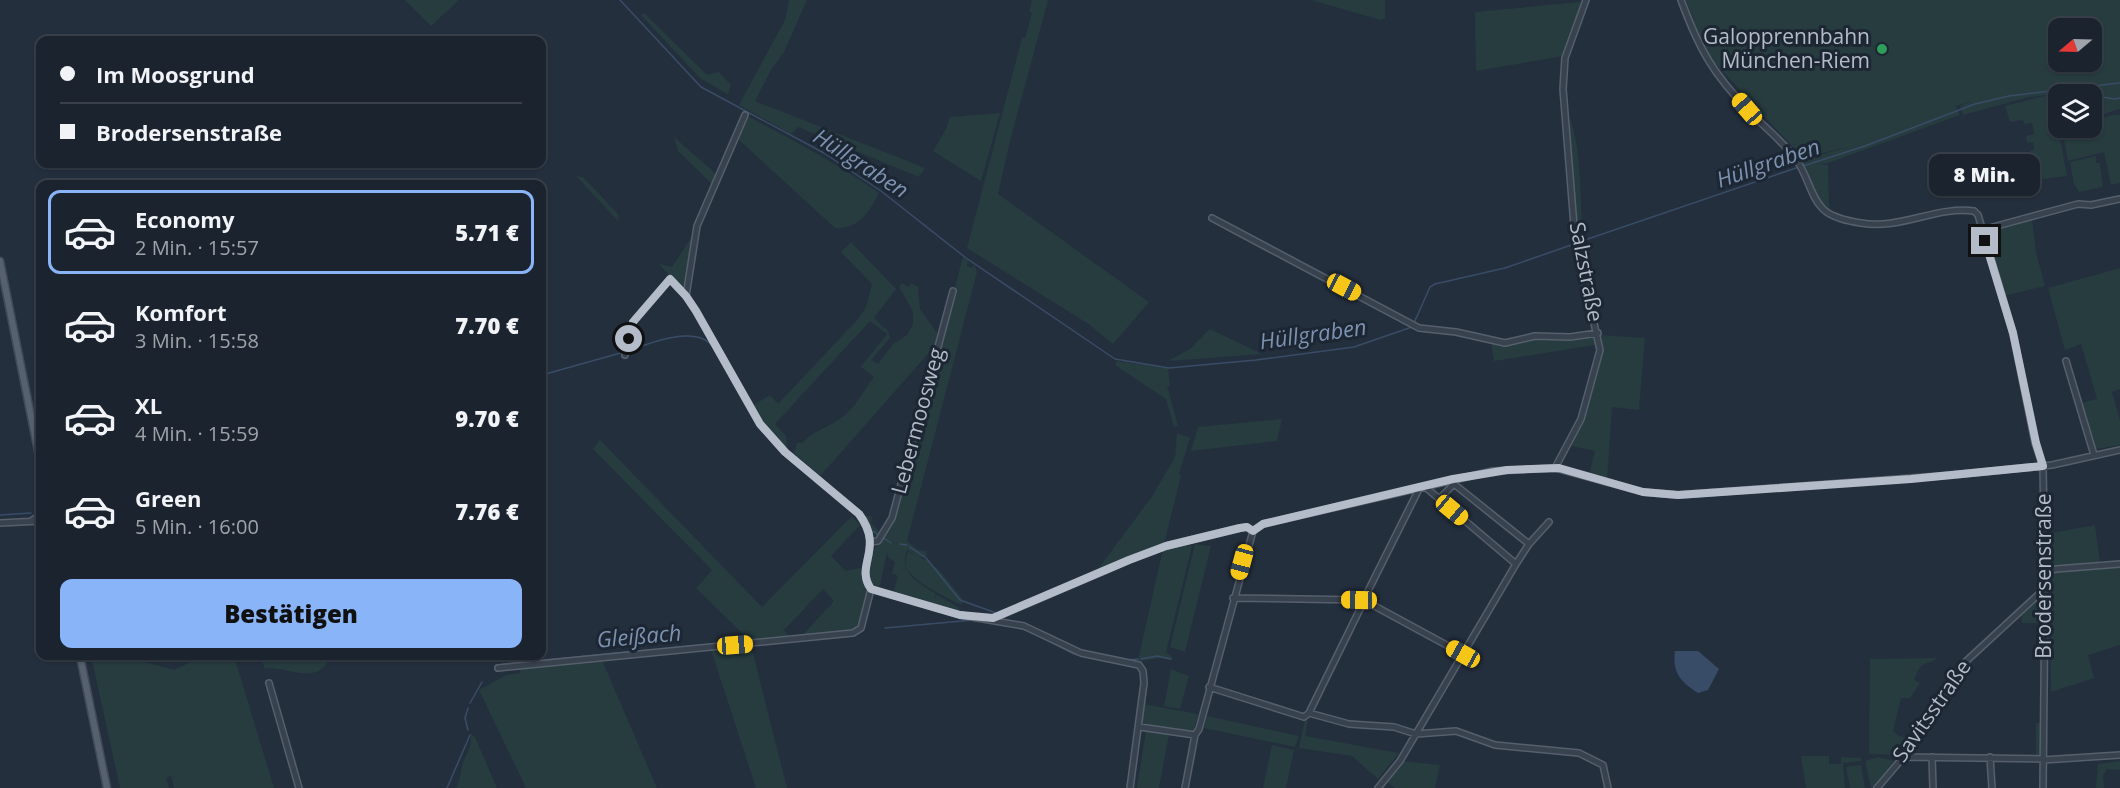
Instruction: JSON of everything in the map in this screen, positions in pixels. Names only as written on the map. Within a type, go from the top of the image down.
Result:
[{"type":"main road","points":[[0,261],[36,441]]},
{"type":"main road","points":[[81,660],[107,788]]},
{"type":"street","name":"Salzstraße","points":[[1555,468],[1581,418],[1591,391],[1600,350],[1576,243],[1563,67],[1586,0]]},
{"type":"street","name":"Brodersenstraße","points":[[1682,0],[1700,48],[1708,62],[1800,166],[1818,204],[1828,213],[1841,218],[1883,225],[1957,211],[1974,211],[2013,333],[2043,466],[2045,591],[2043,788]]},
{"type":"street","points":[[686,296],[697,226],[745,115]]},
{"type":"street","points":[[1982,231],[2078,204],[2091,205],[2120,199]]},
{"type":"street","points":[[1212,218],[1415,326],[1505,343],[1534,336],[1570,337],[1598,333]]},
{"type":"street","points":[[498,668],[853,633],[861,628],[871,589],[865,574],[871,542],[868,525],[859,514],[785,452],[760,424],[686,296],[670,279],[633,322],[625,354]]},
{"type":"street","name":"Lebermoosweg","points":[[871,542],[882,537],[892,518],[953,291]]},
{"type":"street","points":[[2066,361],[2094,455]]},
{"type":"street","points":[[1185,788],[1194,735],[1199,729],[1233,598],[1253,531],[1263,524],[1493,471],[1555,468],[1643,492],[1678,495],[1911,479],[2043,466],[2120,450]]},
{"type":"street","points":[[1439,499],[1453,482]]},
{"type":"street","points":[[1453,482],[1529,544]]},
{"type":"street","points":[[1422,486],[1516,564]]},
{"type":"street","points":[[1209,687],[1282,708],[1289,714],[1304,717],[1309,713],[1360,602],[1366,595],[1422,486]]},
{"type":"street","points":[[29,522],[36,518]]},
{"type":"street","points":[[0,523],[36,521]]},
{"type":"street","points":[[1378,788],[1400,761],[1516,564],[1529,544],[1549,522]]},
{"type":"street","points":[[993,618],[1166,546],[1240,528],[1247,527],[1253,531]]},
{"type":"street","points":[[2044,573],[2056,569],[2120,564]]},
{"type":"street","points":[[871,589],[960,615],[993,618],[1030,628],[1081,653],[1137,664],[1142,668],[1144,683],[1130,788]]},
{"type":"street","name":"Savitsstraße","points":[[1877,788],[1920,734],[1962,665],[2040,592],[2045,591]]},
{"type":"street","points":[[1366,595],[1370,598],[1369,603]]},
{"type":"street","points":[[1233,598],[1369,603],[1463,654]]},
{"type":"street","points":[[269,683],[299,788]]},
{"type":"street","points":[[1309,713],[1349,724],[1394,727],[1416,734],[1455,731],[1495,745],[1579,753],[1603,765],[1608,788]]},
{"type":"street","points":[[1140,726],[1194,735]]},
{"type":"street","points":[[1902,757],[1990,757],[2043,760],[2120,756]]},
{"type":"street","points":[[1932,757],[1933,788]]},
{"type":"street","points":[[1990,757],[1992,788]]},
{"type":"green space","points":[[405,0],[459,0],[431,26]]},
{"type":"green space","points":[[789,0],[807,0],[784,52],[771,70],[755,101],[925,168],[919,177],[798,127],[791,134],[739,105],[785,20]]},
{"type":"green space","points":[[1032,0],[1048,0],[998,194],[1149,302],[1113,344],[1090,325],[967,248],[1022,38],[1025,38],[1032,13],[1029,12]]},
{"type":"green space","points":[[1311,0],[1385,0],[1385,18],[1381,20]]},
{"type":"green space","name":"Galopprennbahn München-Riem","points":[[1686,0],[2120,0],[2120,109],[2102,115],[2102,84],[2048,84],[2048,95],[2029,97],[1963,115],[1960,106],[1971,101],[1956,106],[1960,115],[1828,163],[1817,164],[1828,165],[1829,210],[1818,198],[1800,163],[1805,159],[1852,146],[1803,158],[1714,62],[1702,44]]},
{"type":"green space","points":[[1580,2],[1583,5],[1563,56],[1476,71],[1475,12]]},
{"type":"green space","points":[[644,13],[707,75],[719,72],[731,85],[728,94],[701,79],[641,15]]},
{"type":"green space","name":"Galopprennbahn München-Riem","points":[[2048,95],[2048,138],[2060,138],[2067,176],[2036,180],[2030,151],[2034,150],[2033,142],[2027,143],[2026,136],[2034,134],[2032,123],[2024,124],[2023,120],[2010,122],[2005,106]]},
{"type":"green space","points":[[1000,113],[981,181],[933,151],[950,117]]},
{"type":"green space","points":[[2120,115],[2120,183],[2111,185],[2104,152],[2068,161],[2064,138],[2102,138],[2102,118]]},
{"type":"green space","points":[[747,116],[814,152],[879,193],[867,213],[857,223],[835,228],[737,138]]},
{"type":"green space","points":[[1569,118],[1578,157],[1582,234],[1577,234]]},
{"type":"green space","points":[[674,137],[715,173],[712,184],[678,151]]},
{"type":"green space","points":[[2096,156],[2096,163],[2100,163],[2103,187],[2079,192],[2074,184],[2070,162]]},
{"type":"green space","points":[[576,176],[583,177],[618,214],[619,222]]},
{"type":"green space","points":[[2032,219],[2036,252],[2045,286],[2003,296],[1987,242],[1993,230]]},
{"type":"green space","points":[[693,238],[685,292],[659,264],[672,267]]},
{"type":"green space","points":[[851,242],[896,289],[874,318],[888,331],[890,338],[871,360],[878,364],[893,344],[907,335],[913,324],[913,311],[899,287],[902,283],[908,287],[911,283],[918,287],[920,309],[938,334],[935,346],[820,476],[794,453],[797,443],[802,443],[811,435],[837,421],[855,404],[874,377],[861,367],[887,334],[870,321],[775,424],[786,436],[787,451],[762,422],[752,406],[770,395],[778,404],[858,319],[866,307],[872,284],[841,252]]},
{"type":"green space","points":[[963,257],[968,260],[967,266],[972,268],[974,265],[977,272],[907,541],[918,550],[926,551],[926,557],[918,557],[925,559],[938,569],[964,601],[961,605],[930,589],[915,578],[906,567],[917,581],[936,594],[934,598],[937,595],[960,608],[957,612],[893,594],[898,576],[892,573],[895,562],[888,557],[887,552],[880,585],[876,589],[872,587],[869,564],[872,553],[879,542],[863,516],[872,516],[871,523],[879,531],[883,525],[891,528]],"holes":[[[907,550],[914,555],[908,552],[906,567],[905,558]]]},
{"type":"green space","points":[[2120,268],[2120,389],[2112,392],[2120,420],[2120,445],[2095,449],[2080,406],[2082,403],[2097,399],[2081,344],[2065,350],[2048,288]]},
{"type":"green space","points":[[1210,329],[1262,354],[1168,361],[1190,349]]},
{"type":"green space","points":[[1594,334],[1598,344],[1595,345],[1494,361],[1491,343]]},
{"type":"green space","points":[[1601,335],[1645,338],[1639,410],[1612,407],[1607,480],[1589,475],[1595,451],[1571,446],[1596,378]]},
{"type":"green space","points":[[1116,361],[1168,368],[1170,385],[1166,390],[1168,389],[1178,426],[1174,427],[1166,399],[1115,365]]},
{"type":"green space","points":[[1282,419],[1277,441],[1191,451],[1198,427]]},
{"type":"green space","points":[[1177,433],[1190,438],[1179,474],[1181,476],[1164,544],[1095,573],[1153,495],[1175,457]]},
{"type":"green space","points":[[600,440],[762,607],[852,516],[860,525],[831,556],[846,571],[863,567],[866,595],[861,626],[848,632],[801,637],[834,601],[823,589],[784,630],[777,623],[789,636],[749,640],[696,588],[712,570],[593,449]]},
{"type":"green space","points":[[2095,525],[2100,563],[2052,568],[2046,566],[2046,534]]},
{"type":"green space","points":[[1195,544],[1211,546],[1185,652],[1170,647]]},
{"type":"green space","points":[[1177,545],[1192,546],[1166,652],[1172,656],[1171,660],[1161,658],[1138,660],[1163,549]]},
{"type":"green space","points":[[2120,566],[2120,645],[2088,655],[2094,678],[2051,692],[2050,573]]},
{"type":"green space","points":[[2038,596],[2043,600],[2042,623],[2022,623],[2021,612]]},
{"type":"green space","points":[[751,645],[787,788],[756,788],[711,650]]},
{"type":"green space","points":[[1938,658],[1919,669],[1914,680],[1920,683],[1910,698],[1901,698],[1893,731],[1899,736],[1915,739],[1902,755],[1869,754],[1870,659]]},
{"type":"green space","points":[[92,660],[138,660],[174,670],[195,660],[235,660],[274,788],[174,788],[171,776],[166,778],[169,788],[120,788]]},
{"type":"green space","points":[[262,660],[328,660],[325,666],[318,671],[309,673],[265,669]]},
{"type":"green space","points":[[602,660],[657,788],[526,788],[479,690],[506,675],[521,673],[519,668]]},
{"type":"green space","points":[[1171,669],[1189,676],[1180,709],[1164,706]]},
{"type":"green space","points":[[1143,704],[1198,714],[1193,733],[1143,723]]},
{"type":"green space","points":[[1207,716],[1299,736],[1295,747],[1204,728]]},
{"type":"green space","points":[[1305,719],[1308,720],[1305,736],[1399,753],[1378,779],[1352,756],[1299,748]]},
{"type":"green space","points":[[2036,723],[2042,723],[2042,758],[2036,758]]},
{"type":"green space","points":[[1146,730],[1169,735],[1159,788],[1137,788]]},
{"type":"green space","points":[[471,734],[475,737],[497,788],[456,788],[470,747]]},
{"type":"green space","points":[[1272,745],[1294,750],[1286,788],[1263,788]]},
{"type":"green space","points":[[1801,756],[1829,756],[1829,764],[1841,764],[1841,757],[1861,758],[1861,761],[1843,763],[1845,788],[1806,788]]},
{"type":"green space","points":[[1878,757],[1894,761],[1874,788],[1871,788],[1865,761]]},
{"type":"green space","points":[[1404,761],[1440,765],[1435,788],[1395,788],[1387,782]]},
{"type":"green space","points":[[2120,761],[2120,770],[2107,769],[2103,775],[2104,788],[2096,788],[2098,764]]},
{"type":"green space","points":[[1861,765],[1865,788],[1850,788],[1846,767]]},
{"type":"water","points":[[1675,651],[1698,651],[1719,669],[1708,690],[1698,693],[1682,681],[1676,671]]},
{"type":"waterway","name":"Hüllgraben","points":[[620,0],[701,87],[824,153],[881,191],[966,258],[1115,359],[1169,368],[1256,360],[1354,347],[1412,327]]},
{"type":"waterway","points":[[2102,85],[2120,83]]},
{"type":"waterway","name":"Hüllgraben","points":[[1803,166],[1865,146],[1975,104],[2009,96],[2048,91]]},
{"type":"waterway","name":"Hüllgraben","points":[[2102,97],[2120,98]]},
{"type":"waterway","name":"Hüllgraben","points":[[1579,242],[1799,167]]},
{"type":"waterway","name":"Hüllgraben","points":[[1414,323],[1430,287],[1435,284],[1505,268],[1574,244]]},
{"type":"waterway","points":[[628,351],[672,337],[685,336],[706,340],[713,347],[754,419]]},
{"type":"waterway","points":[[546,374],[624,352]]},
{"type":"waterway","points":[[0,515],[31,513]]},
{"type":"waterway","points":[[873,531],[891,543]]},
{"type":"waterway","points":[[900,544],[907,545]]},
{"type":"waterway","points":[[910,547],[926,558],[960,600],[996,613]]},
{"type":"waterway","name":"Gleißach","points":[[885,628],[973,620]]},
{"type":"waterway","name":"Gleißach","points":[[1019,628],[1029,631]]},
{"type":"waterway","name":"Gleißach","points":[[1047,640],[1074,654],[1110,662]]},
{"type":"waterway","name":"Gleißach","points":[[546,660],[733,642]]},
{"type":"waterway","name":"Gleißach","points":[[1141,659],[1157,656],[1171,659]]},
{"type":"waterway","name":"Gleißach","points":[[1127,660],[1138,659]]},
{"type":"waterway","name":"Gleißach","points":[[503,664],[545,660]]},
{"type":"waterway","name":"Gleißach","points":[[470,703],[482,682]]},
{"type":"waterway","name":"Gleißach","points":[[468,708],[465,718],[468,730]]},
{"type":"waterway","name":"Gleißach","points":[[447,788],[470,735]]},
{"type":"place","name":"Galopprennbahn München-Riem","points":[[1882,49]]},
{"type":"route","points":[[629,339],[633,322],[670,279],[696,311],[760,424],[785,452],[859,514],[868,525],[871,542],[865,577],[871,589],[960,615],[993,618],[1166,546],[1240,528],[1247,527],[1253,531],[1263,524],[1493,471],[1559,468],[1643,492],[1678,495],[1953,476],[1981,471],[2043,466],[2021,378],[2013,333],[1985,241]]}]
